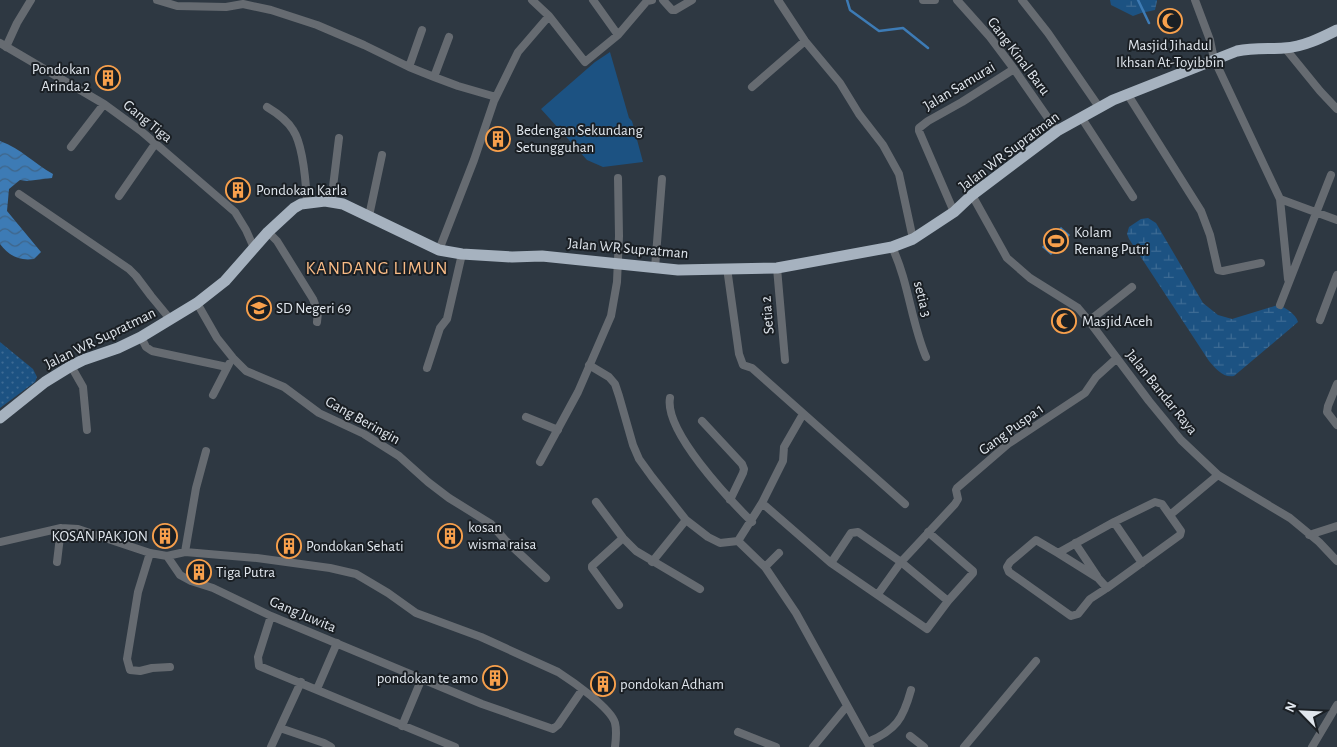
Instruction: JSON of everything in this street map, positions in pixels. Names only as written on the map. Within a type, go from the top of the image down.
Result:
[{"type":"highway","name":"Jalan WR Supratman","points":[[0,418],[48,380],[71,366],[141,337],[197,303],[225,281],[268,232],[294,208],[307,202],[325,201],[343,204],[439,250],[462,254],[512,257],[542,256],[678,270],[777,268],[892,247],[913,239],[954,212],[972,195],[1057,131],[1099,107],[1236,50],[1258,47],[1285,48],[1319,39],[1337,30]]},
{"type":"street","points":[[3,45],[31,0]]},
{"type":"street","points":[[157,0],[177,6],[243,4],[280,13],[317,25],[434,77],[496,97]]},
{"type":"street","points":[[532,0],[549,16],[585,62],[618,35],[647,1],[652,0]]},
{"type":"street","points":[[593,0],[618,35]]},
{"type":"street","points":[[663,0],[672,10],[676,10],[692,0]]},
{"type":"street","points":[[778,0],[805,41],[840,83],[858,114],[887,152],[899,174],[913,239]]},
{"type":"street","points":[[923,0],[935,0]]},
{"type":"street","name":"Gang Kinal Baru","points":[[957,0],[990,37],[1057,131]]},
{"type":"street","points":[[1022,0],[1048,33],[1099,107]]},
{"type":"street","points":[[1195,0],[1210,40],[1214,59],[1280,199],[1288,281]]},
{"type":"street","points":[[439,250],[496,97],[518,52],[549,16]]},
{"type":"street","points":[[409,67],[422,30]]},
{"type":"street","points":[[434,77],[449,36]]},
{"type":"street","points":[[752,87],[805,41]]},
{"type":"street","name":"Gang Tiga","points":[[3,45],[104,104],[156,144],[235,212],[254,248]]},
{"type":"street","points":[[1285,48],[1337,109]]},
{"type":"street","name":"Jalan Samurai","points":[[954,212],[932,165],[919,131],[920,128],[928,121],[1014,69]]},
{"type":"street","points":[[1128,95],[1201,211],[1210,235],[1218,270],[1223,271],[1261,263]]},
{"type":"street","points":[[71,147],[104,104]]},
{"type":"street","points":[[268,106],[294,131],[302,155],[307,202]]},
{"type":"street","points":[[1081,117],[1133,197]]},
{"type":"street","points":[[331,203],[339,138]]},
{"type":"street","points":[[119,196],[156,144]]},
{"type":"street","points":[[369,216],[382,155]]},
{"type":"street","points":[[1280,305],[1331,175]]},
{"type":"street","points":[[540,462],[578,392],[610,316],[618,282],[618,178]]},
{"type":"street","points":[[655,268],[662,179]]},
{"type":"street","points":[[19,194],[129,269],[170,319]]},
{"type":"street","name":"Jalan Bandar Raya","points":[[972,195],[1007,258],[1030,278],[1078,308],[1181,440],[1218,475],[1290,518],[1337,561]]},
{"type":"street","points":[[1280,199],[1337,220]]},
{"type":"street","points":[[268,232],[277,241],[313,299],[318,312],[317,322]]},
{"type":"street","name":"setia 3","points":[[892,247],[908,292],[920,342],[926,357]]},
{"type":"street","points":[[427,368],[440,328],[447,319],[462,254]]},
{"type":"street","points":[[726,268],[739,354],[743,365],[752,368],[905,504]]},
{"type":"street","name":"Setia 2","points":[[777,268],[785,360]]},
{"type":"street","points":[[1320,320],[1337,275]]},
{"type":"street","points":[[1089,321],[1132,287]]},
{"type":"street","name":"Gang Beringin","points":[[197,303],[217,338],[246,371],[284,387],[319,413],[364,434],[399,456],[449,498],[491,524],[505,540],[546,578]]},
{"type":"street","points":[[141,337],[146,347],[152,351],[227,367]]},
{"type":"street","points":[[213,395],[233,358]]},
{"type":"street","name":"Gang Puspa 1","points":[[929,530],[958,499],[957,488],[1008,444],[1084,393],[1096,377],[1117,358]]},
{"type":"street","points":[[71,366],[83,388],[87,411],[87,430]]},
{"type":"street","points":[[589,366],[608,377],[614,384],[639,459],[686,520],[708,537],[720,543],[738,541],[752,522],[783,461],[784,447],[803,414]]},
{"type":"street","points":[[1337,384],[1327,412],[1337,425]]},
{"type":"street","points":[[670,398],[676,426],[694,456],[730,500],[752,522]]},
{"type":"street","points":[[526,417],[558,430]]},
{"type":"street","points":[[702,421],[742,464],[744,469],[730,500]]},
{"type":"street","points":[[185,552],[196,488],[206,451]]},
{"type":"street","points":[[1170,515],[1218,475]]},
{"type":"street","points":[[596,502],[623,538],[636,551],[700,589]]},
{"type":"street","points":[[1058,553],[1155,502],[1162,504],[1181,531],[1180,535],[1090,599],[1078,614],[1071,616],[1008,572],[1007,567],[1010,562],[1036,540],[1098,578]]},
{"type":"street","points":[[762,503],[831,562],[927,629],[972,576],[973,571],[929,530],[901,562],[878,594]]},
{"type":"street","points":[[652,562],[686,520]]},
{"type":"street","points":[[1114,522],[1142,563]]},
{"type":"street","points":[[1309,535],[1337,526]]},
{"type":"street","points":[[0,542],[62,528],[78,529],[150,553],[167,556],[185,552],[257,558],[330,568],[356,574],[388,593],[416,613],[481,637],[558,672],[602,705],[615,721],[615,747]]},
{"type":"street","points":[[57,562],[62,528]]},
{"type":"street","points":[[831,562],[852,533],[858,532],[901,562],[948,602]]},
{"type":"street","points":[[619,605],[592,566],[623,538]]},
{"type":"street","points":[[738,541],[765,567],[796,613],[869,745],[897,724],[911,690]]},
{"type":"street","points":[[1075,543],[1098,578],[1107,588]]},
{"type":"street","points":[[150,553],[138,592],[127,659],[130,670],[140,672],[152,668],[170,667]]},
{"type":"street","points":[[765,567],[779,553]]},
{"type":"street","name":"Gang Juwita","points":[[167,556],[180,575],[191,581],[213,588],[271,616],[497,710],[553,729],[558,725],[582,690]]},
{"type":"street","points":[[271,616],[258,658],[258,665],[455,747]]},
{"type":"street","points":[[317,689],[337,643]]},
{"type":"street","points":[[964,747],[1036,661]]},
{"type":"street","points":[[402,726],[422,678]]},
{"type":"street","points":[[271,747],[302,682]]},
{"type":"street","points":[[1312,747],[1337,705]]},
{"type":"street","points":[[813,747],[847,706]]},
{"type":"street","points":[[280,728],[331,747]]},
{"type":"street","points":[[738,732],[776,747]]},
{"type":"street","points":[[910,736],[924,747]]},
{"type":"green space","points":[[1110,0],[1157,1],[1155,10],[1133,16],[1111,5]]},
{"type":"green space","points":[[610,52],[643,162],[603,167],[587,160],[541,109],[595,62]]},
{"type":"green space","points":[[1148,218],[1156,223],[1203,303],[1218,315],[1232,319],[1278,305],[1290,311],[1298,322],[1234,376],[1226,376],[1220,372],[1209,361],[1129,239],[1127,234],[1129,227],[1141,219]]},
{"type":"green space","points":[[0,342],[33,369],[37,377],[35,382],[0,408]]},
{"type":"water","points":[[0,141],[15,148],[53,174],[52,178],[20,180],[9,189],[7,211],[41,252],[34,259],[15,257],[0,244]]},
{"type":"water","name":"Kolam Renang Putri","points":[[1061,227],[1070,235],[1051,255],[1042,247]]},
{"type":"waterway","points":[[847,0],[850,10],[879,31],[903,28],[928,48]]},
{"type":"waterway","points":[[1138,0],[1149,23]]},
{"type":"place","name":"Masjid Jihadul Ikhsan At-Toyibbin","points":[[1170,21]]},
{"type":"place","name":"Pondokan Arinda 2","points":[[108,78]]},
{"type":"place","name":"Bedengan Sekundang Setungguhan","points":[[498,139]]},
{"type":"place","name":"Pondokan Karla","points":[[238,190]]},
{"type":"place","name":"Kolam Renang Putri","points":[[1056,241]]},
{"type":"place","name":"SD Negeri 69","points":[[259,308]]},
{"type":"place","name":"Masjid Aceh","points":[[1064,321]]},
{"type":"place","name":"KOSAN PAK JON","points":[[165,536]]},
{"type":"place","name":"kosan wisma raisa","points":[[450,536]]},
{"type":"place","name":"Pondokan Sehati","points":[[289,546]]},
{"type":"place","name":"Tiga Putra","points":[[199,572]]},
{"type":"place","name":"pondokan te amo","points":[[495,678]]},
{"type":"place","name":"pondokan Adham","points":[[603,684]]},
{"type":"district","name":"KANDANG LIMUN","points":[[377,268]]}]
